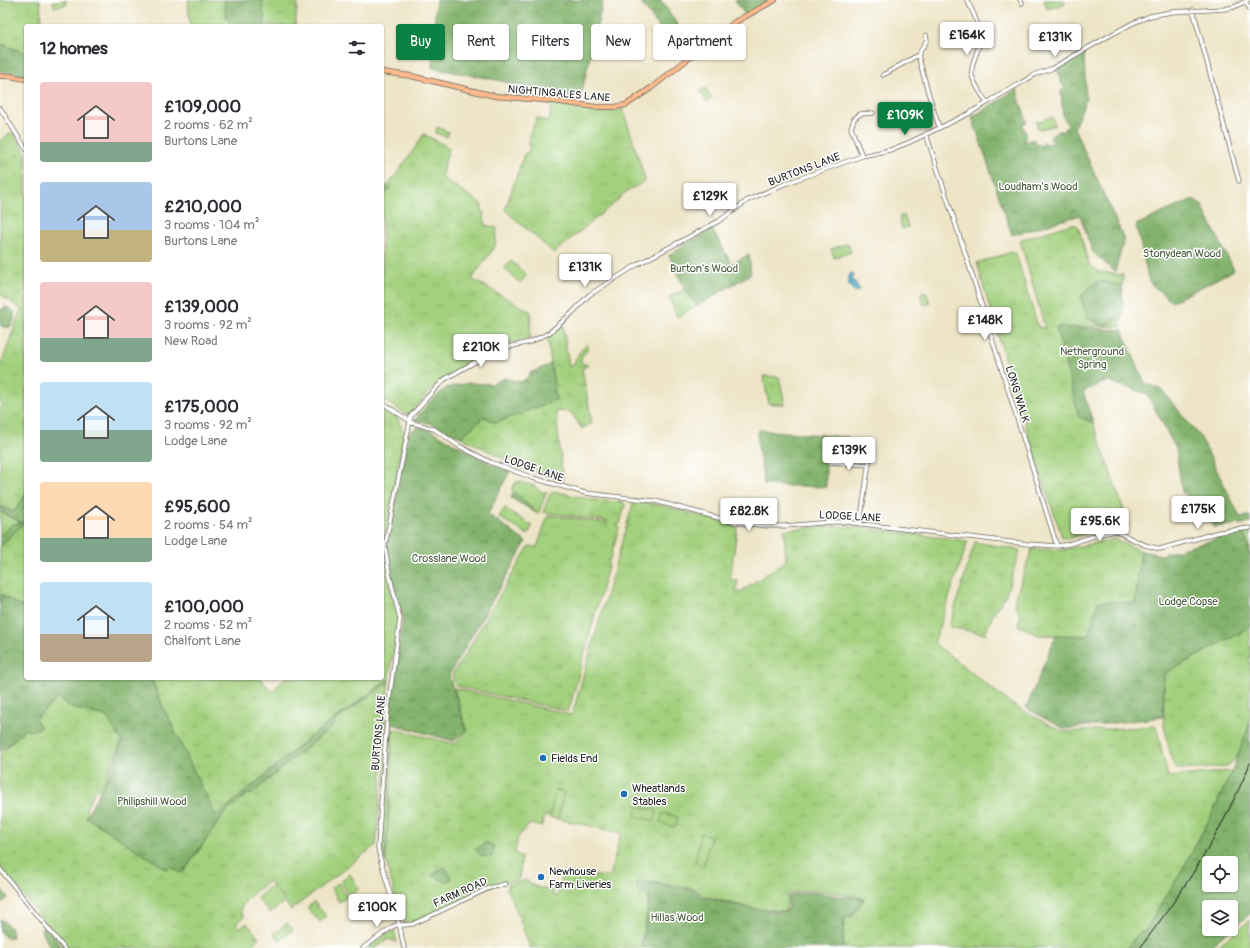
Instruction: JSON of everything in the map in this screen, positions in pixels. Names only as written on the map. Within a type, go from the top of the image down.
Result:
[{"type":"main road","name":"NIGHTINGALES LANE","points":[[384,72],[411,76],[495,96],[553,101],[596,108],[626,105],[651,88],[735,22],[775,0]]},
{"type":"main road","points":[[0,76],[24,79]]},
{"type":"street","points":[[967,0],[975,18],[978,29],[979,44],[972,70],[972,77],[987,103]]},
{"type":"street","points":[[1247,1],[1250,9]]},
{"type":"street","name":"BURTONS LANE","points":[[404,948],[378,847],[387,716],[400,619],[389,573],[385,546],[411,416],[415,410],[445,380],[489,354],[530,342],[549,333],[572,313],[589,295],[638,264],[704,230],[748,200],[787,183],[862,156],[890,150],[910,142],[968,114],[1036,74],[1056,66],[1133,23],[1156,15],[1171,12],[1224,9],[1234,7],[1247,1]]},
{"type":"street","points":[[1193,10],[1239,181]]},
{"type":"street","points":[[884,74],[918,55],[927,40],[926,35]]},
{"type":"street","points":[[918,55],[939,127]]},
{"type":"street","points":[[0,108],[24,146]]},
{"type":"street","points":[[862,156],[851,128],[854,119],[860,114],[873,113]]},
{"type":"street","name":"LONG WALK","points":[[926,134],[968,262],[1057,546]]},
{"type":"street","name":"LODGE LANE","points":[[384,404],[410,421],[434,429],[459,446],[490,462],[550,484],[585,493],[655,501],[734,522],[767,526],[832,522],[860,524],[1028,544],[1057,546],[1115,531],[1145,545],[1160,549],[1218,532],[1250,528]]},
{"type":"street","points":[[860,524],[870,455]]},
{"type":"street","points":[[830,462],[869,465]]},
{"type":"street","points":[[0,869],[64,948]]},
{"type":"street","name":"FARM ROAD","points":[[399,924],[413,924],[483,891],[505,884]]},
{"type":"street","points":[[362,948],[392,927],[399,924]]},
{"type":"green space","points":[[0,0],[40,0],[42,24],[24,24],[24,52],[0,44]]},
{"type":"green space","points":[[66,0],[66,5],[54,7],[53,1]]},
{"type":"green space","points":[[188,0],[224,0],[226,17],[231,24],[190,24]]},
{"type":"green space","points":[[224,0],[262,0],[265,24],[231,24],[226,17]]},
{"type":"green space","points":[[262,0],[298,0],[295,24],[265,24]]},
{"type":"green space","points":[[436,0],[603,0],[597,24],[591,24],[591,52],[580,100],[497,80],[432,68],[432,60],[445,60],[445,24],[435,24]]},
{"type":"green space","points":[[639,0],[661,0],[677,24],[656,24]]},
{"type":"green space","points":[[735,0],[770,0],[746,16]]},
{"type":"green space","points":[[1044,0],[1064,0],[1065,4],[1047,9]]},
{"type":"green space","points":[[0,44],[24,52],[24,76],[0,71]]},
{"type":"green space","name":"Loudham's Wood","points":[[1084,53],[1086,99],[1074,128],[1124,239],[1115,272],[1092,251],[1080,215],[1012,235],[972,117],[1017,89],[1027,122],[1022,124],[1026,133],[1024,142],[1033,139],[1037,144],[1042,146],[1043,143],[1052,144],[1053,142],[1049,138],[1058,130],[1062,132],[1068,125],[1063,117],[1061,92],[1065,87],[1060,82],[1058,67]]},
{"type":"green space","points":[[705,88],[712,99],[707,102],[700,91]]},
{"type":"green space","points":[[552,104],[570,106],[575,110],[599,112],[623,109],[645,179],[645,181],[623,194],[619,199],[554,253],[505,210],[524,154],[528,152],[530,145],[528,144],[530,138],[529,135],[537,118],[549,122]]},
{"type":"green space","points":[[1052,117],[1055,125],[1038,130],[1036,122]]},
{"type":"green space","points":[[437,127],[449,132],[447,137],[435,133]]},
{"type":"green space","points":[[13,132],[24,150],[24,497],[14,512],[2,507],[0,509],[0,367],[21,309],[0,294],[0,140]]},
{"type":"green space","points":[[424,134],[449,148],[441,177],[481,204],[486,225],[497,228],[495,246],[472,279],[531,312],[530,338],[495,348],[445,378],[430,391],[410,413],[406,414],[384,400],[384,191]]},
{"type":"green space","points":[[384,184],[390,188],[384,196]]},
{"type":"green space","name":"Stonydean Wood","points":[[1193,199],[1201,204],[1234,270],[1172,302],[1149,282],[1136,225]]},
{"type":"green space","points":[[904,215],[908,227],[902,229],[899,217]]},
{"type":"green space","points":[[1072,224],[1078,226],[1089,264],[1099,272],[1123,275],[1121,326],[1057,328],[1079,417],[1093,423],[1129,525],[1112,525],[1069,539],[1062,537],[1018,401],[977,263],[1015,251],[1038,327],[1045,328],[1020,240]]},
{"type":"green space","name":"Burton's Wood","points":[[712,229],[732,264],[749,254],[751,274],[697,306],[685,289],[669,255]]},
{"type":"green space","points":[[848,243],[851,252],[834,258],[831,249]]},
{"type":"green space","points":[[511,261],[527,275],[520,283],[504,268]]},
{"type":"green space","points":[[1097,281],[1122,285],[1123,317],[1104,326],[1087,318],[1081,295]]},
{"type":"green space","points":[[685,289],[697,306],[677,317],[669,297]]},
{"type":"green space","points":[[926,292],[930,303],[924,305],[920,294]]},
{"type":"green space","points":[[6,307],[14,312],[14,320],[10,327],[3,327],[0,325],[0,310]]},
{"type":"green space","points":[[563,325],[569,367],[573,365],[579,353],[587,344],[588,348],[582,356],[581,361],[583,364],[588,365],[582,369],[592,423],[582,429],[571,412],[556,411],[563,481],[520,467],[461,437],[484,417],[556,400],[547,335]]},
{"type":"green space","name":"Netherground Spring","points":[[1056,327],[1122,330],[1145,383],[1161,389],[1201,438],[1240,517],[1250,516],[1250,523],[1214,527],[1200,503],[1182,493],[1176,449],[1147,394],[1108,381],[1083,391],[1093,423],[1079,417]]},
{"type":"green space","points":[[551,364],[556,400],[496,423],[484,417],[461,437],[433,424],[415,420],[428,404],[446,388],[468,383],[492,384],[504,378],[520,382],[527,379],[530,373]]},
{"type":"green space","points":[[763,376],[779,377],[785,404],[769,404]]},
{"type":"green space","points":[[384,406],[396,414],[404,434],[384,540]]},
{"type":"green space","name":"Crosslane Wood","points":[[418,427],[432,431],[489,463],[510,471],[488,514],[526,542],[449,675],[466,731],[454,741],[388,723],[403,619],[391,572],[387,547],[409,433]]},
{"type":"green space","points":[[759,430],[848,437],[845,459],[826,457],[826,487],[764,485],[758,444]]},
{"type":"green space","points":[[518,481],[535,486],[541,492],[547,492],[538,514],[512,491],[513,485]]},
{"type":"green space","points":[[554,491],[593,500],[623,502],[625,505],[620,524],[617,524],[619,528],[610,560],[607,560],[609,563],[569,710],[567,711],[456,686],[452,675],[467,653],[482,624],[484,624],[529,546],[537,547],[548,515],[607,523],[607,521],[543,512],[550,494]]},
{"type":"green space","points":[[514,492],[538,514],[511,498]]},
{"type":"green space","points":[[24,497],[24,522],[0,546],[0,536],[13,524],[22,523],[0,511],[0,509],[2,507],[14,512]]},
{"type":"green space","points":[[634,500],[669,507],[736,526],[737,530],[730,579],[738,581],[736,591],[740,592],[786,561],[784,530],[831,526],[859,527],[968,541],[934,643],[1013,705],[1063,732],[1156,726],[1168,777],[1232,771],[1210,818],[1180,874],[1145,932],[1140,932],[1127,948],[843,948],[845,918],[853,916],[864,899],[850,895],[815,890],[788,894],[786,911],[750,908],[704,896],[695,889],[638,880],[637,888],[641,894],[649,896],[641,948],[530,948],[518,914],[507,890],[507,885],[526,880],[536,887],[554,891],[553,895],[557,897],[563,873],[610,877],[621,833],[545,816],[541,827],[530,824],[518,837],[515,853],[522,857],[519,878],[517,880],[489,887],[430,915],[412,922],[404,923],[386,861],[393,729],[455,744],[467,731],[454,688],[572,715]]},
{"type":"green space","points":[[505,508],[532,526],[528,535],[499,517]]},
{"type":"green space","points":[[0,512],[23,524],[13,524],[0,536]]},
{"type":"green space","points":[[24,522],[24,608],[0,594],[0,546]]},
{"type":"green space","points":[[1243,531],[1250,531],[1250,555]]},
{"type":"green space","name":"Lodge Copse","points":[[1243,531],[1250,555],[1250,627],[1164,674],[1163,717],[1064,729],[1026,708],[1056,635],[1088,636],[1098,601],[1135,603],[1141,551],[1161,555]]},
{"type":"green space","points":[[1115,539],[1141,551],[1135,604],[1088,636],[1038,635],[1018,625],[1020,617],[1014,602],[1032,549],[1062,550]]},
{"type":"green space","points":[[975,542],[1020,550],[1006,595],[994,612],[985,634],[949,627]]},
{"type":"green space","points":[[385,557],[386,568],[398,620],[389,679],[311,736],[216,817],[165,711],[152,680],[262,680],[272,692],[282,680],[384,680]]},
{"type":"green space","name":"Philipshill Wood","points":[[0,594],[24,608],[24,680],[152,680],[165,711],[216,816],[311,736],[389,679],[389,682],[335,721],[334,725],[250,795],[248,794],[224,814],[183,872],[180,873],[170,866],[166,869],[86,817],[113,768],[122,741],[106,716],[71,708],[59,697],[35,719],[41,727],[28,731],[25,729],[0,752]]},
{"type":"green space","points":[[1250,627],[1250,723],[1238,756],[1225,767],[1192,769],[1176,768],[1172,762],[1164,725],[1164,674]]},
{"type":"green space","points":[[389,682],[385,711],[376,845],[291,910],[269,881],[257,890],[243,905],[240,910],[244,917],[236,924],[240,928],[247,923],[259,938],[248,948],[66,948],[0,867],[0,754],[25,729],[28,731],[35,719],[59,697],[71,708],[106,716],[122,740],[100,792],[96,789],[86,808],[88,813],[166,869],[170,866],[184,872],[224,814],[248,794],[250,795],[334,725],[334,721]]},
{"type":"green space","points":[[388,723],[392,724],[385,862],[381,838]]},
{"type":"green space","points":[[1250,723],[1250,914],[1238,924],[1238,900],[1202,900],[1202,936],[1223,936],[1208,948],[1127,948],[1140,932],[1145,932],[1180,874],[1210,818],[1232,771]]},
{"type":"green space","points":[[556,790],[564,792],[558,819],[549,817]]},
{"type":"green space","points":[[637,806],[657,811],[654,821],[635,816]]},
{"type":"green space","points":[[663,813],[678,817],[675,827],[660,823]]},
{"type":"green space","points":[[701,833],[711,836],[704,865],[695,863]]},
{"type":"green space","points":[[486,842],[494,846],[492,857],[482,856],[475,850]]},
{"type":"green space","points":[[445,867],[452,879],[445,882],[432,875]]},
{"type":"green space","points":[[350,874],[359,889],[349,896],[340,881]]},
{"type":"green space","points":[[338,883],[347,897],[339,902],[331,888]]},
{"type":"green space","name":"Hillas Wood","points":[[637,883],[654,883],[694,890],[703,897],[752,909],[784,912],[788,909],[789,896],[814,892],[862,899],[863,901],[852,915],[844,918],[843,948],[642,948],[650,896],[639,890]]},
{"type":"green space","points":[[272,885],[285,901],[270,913],[257,898]]},
{"type":"green space","points":[[0,887],[8,898],[0,904]]},
{"type":"green space","points":[[314,902],[326,916],[320,922],[307,908]]},
{"type":"green space","points":[[0,920],[4,921],[12,930],[13,937],[5,937],[0,931]]},
{"type":"green space","points":[[1250,920],[1250,948],[1215,948],[1230,936],[1238,936],[1238,930]]},
{"type":"green space","points":[[287,923],[293,930],[280,941],[274,934]]},
{"type":"green space","points":[[46,927],[63,948],[50,948],[41,929]]},
{"type":"green space","points":[[394,930],[397,942],[388,939],[376,948],[368,948],[368,946]]},
{"type":"water","points":[[853,273],[854,276],[851,279],[856,283],[860,290],[855,292],[851,289],[849,283],[848,276]]},
{"type":"railway","points":[[1140,948],[1192,875],[1225,818],[1250,763]]},
{"type":"place","name":"Fields End","points":[[543,758]]},
{"type":"place","name":"Wheatlands Stables","points":[[624,794]]},
{"type":"place","name":"Newhouse Farm Liveries","points":[[541,877]]}]
